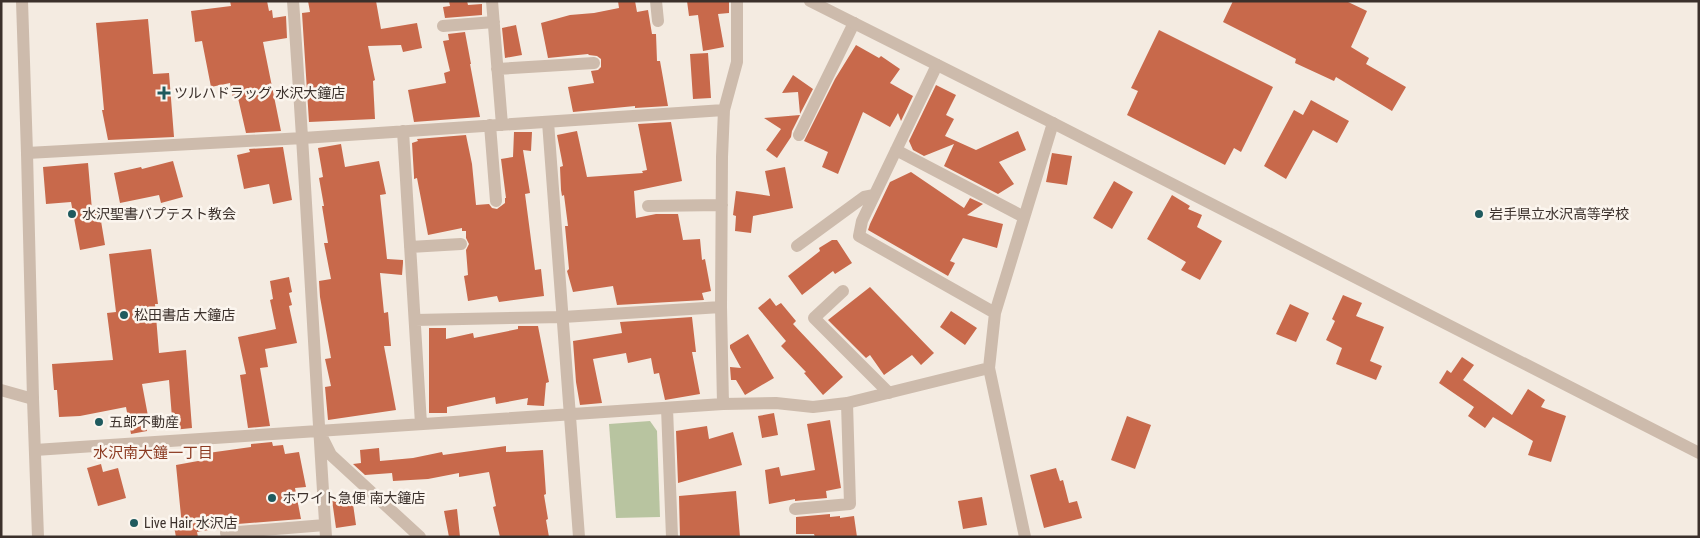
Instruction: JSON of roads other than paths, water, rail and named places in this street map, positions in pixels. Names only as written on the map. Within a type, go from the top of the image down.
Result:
[{"type":"street","points":[[22,1],[38,537]]},
{"type":"street","points":[[226,533],[326,531],[318,430],[303,138],[293,1]]},
{"type":"street","points":[[492,1],[497,69],[496,201]]},
{"type":"street","points":[[656,1],[658,21]]},
{"type":"street","points":[[723,404],[721,307],[722,157],[724,110],[737,62],[737,1]]},
{"type":"street","points":[[810,1],[1699,453]]},
{"type":"street","points":[[443,26],[494,22]]},
{"type":"street","points":[[799,135],[854,23]]},
{"type":"street","points":[[497,69],[594,63]]},
{"type":"street","points":[[938,65],[874,195],[862,221],[859,236],[995,313]]},
{"type":"street","points":[[28,153],[303,138],[724,110]]},
{"type":"street","points":[[548,122],[579,537]]},
{"type":"street","points":[[1025,537],[989,368],[995,313],[1053,123]]},
{"type":"street","points":[[403,131],[422,424]]},
{"type":"street","points":[[896,150],[1024,217]]},
{"type":"street","points":[[797,246],[864,197],[874,195]]},
{"type":"street","points":[[648,206],[722,205]]},
{"type":"street","points":[[410,247],[461,244]]},
{"type":"street","points":[[843,291],[814,318],[889,393]]},
{"type":"street","points":[[415,320],[563,317],[721,307]]},
{"type":"street","points":[[35,450],[723,404],[776,403],[813,407],[847,403],[989,368]]},
{"type":"street","points":[[1,390],[33,399]]},
{"type":"street","points":[[795,509],[850,504],[847,403]]},
{"type":"street","points":[[667,408],[672,537]]},
{"type":"street","points":[[318,430],[331,455],[420,537]]},
{"type":"place","name":"ツルハドラッグ 水沢大鐘店","points":[[164,93]]},
{"type":"place","name":"水沢聖書バプテスト教会","points":[[72,214]]},
{"type":"place","name":"岩手県立水沢高等学校","points":[[1479,214]]},
{"type":"place","name":"松田書店 大鐘店","points":[[124,315]]},
{"type":"place","name":"五郎不動産","points":[[99,422]]},
{"type":"place","name":"ホワイト急便 南大鐘店","points":[[272,498]]},
{"type":"place","name":"Live Hair 水沢店","points":[[134,523]]},
{"type":"district","name":"水沢南大鐘一丁目","points":[[153,453]]}]
